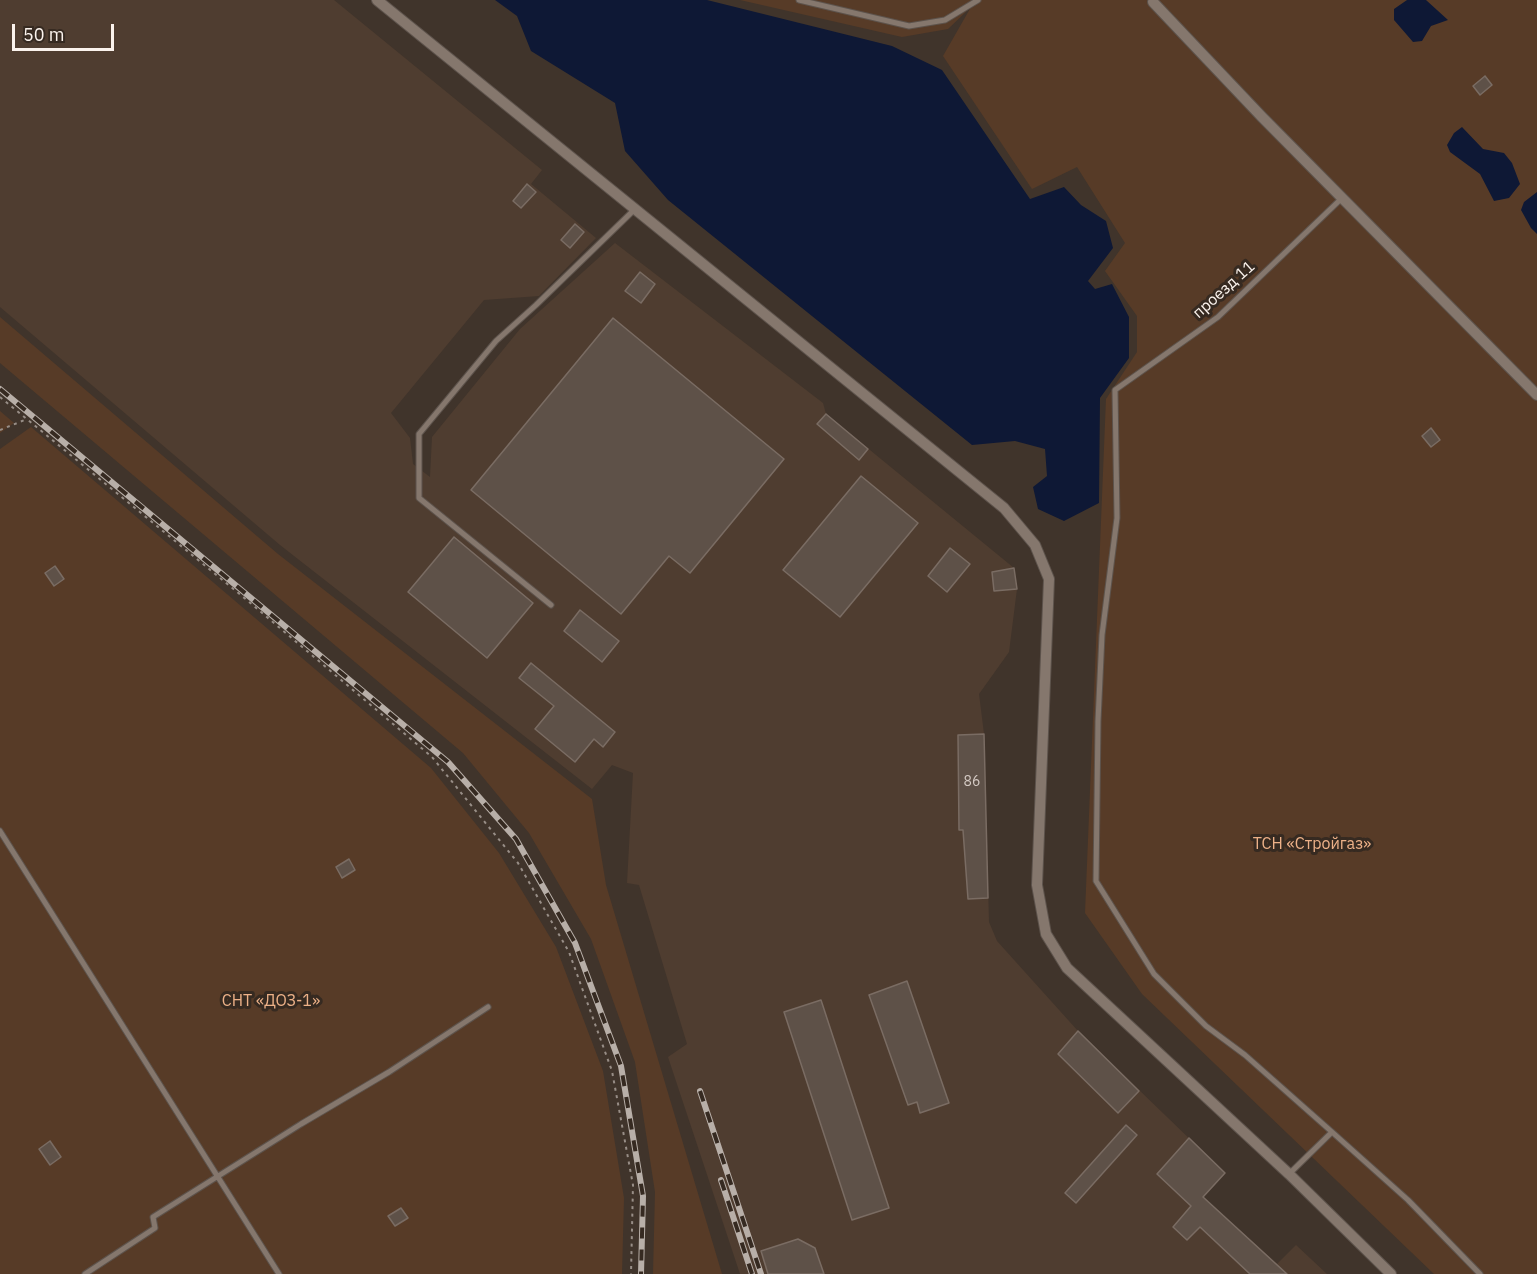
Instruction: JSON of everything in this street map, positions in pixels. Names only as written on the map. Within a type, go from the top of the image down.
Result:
[{"type":"street","points":[[377,0],[1004,508],[1035,545],[1048,579],[1037,885],[1046,934],[1067,968],[1289,1174],[1391,1274]]},
{"type":"street","points":[[1154,1],[1342,198],[1537,396]]},
{"type":"lane","points":[[799,0],[909,26],[945,20],[978,0]]},
{"type":"lane","name":"проезд 11","points":[[1332,1132],[1245,1055],[1206,1026],[1154,974],[1096,881],[1098,721],[1102,635],[1117,519],[1115,390],[1218,317],[1342,198]]},
{"type":"lane","points":[[552,604],[419,498],[419,434],[496,341],[635,209]]},
{"type":"lane","points":[[0,831],[279,1274]]},
{"type":"lane","points":[[85,1274],[155,1228],[153,1217],[219,1178],[300,1124],[389,1072],[488,1007]]},
{"type":"lane","points":[[1289,1174],[1332,1132],[1408,1200],[1480,1274]]},
{"type":"path","points":[[0,397],[248,601],[432,757],[518,863],[569,952],[612,1071],[633,1185],[631,1274]]},
{"type":"path","points":[[0,430],[27,419]]},
{"type":"shaded area","points":[[0,0],[334,0],[542,170],[531,184],[596,238],[539,296],[484,300],[391,413],[410,438],[413,464],[430,477],[432,437],[520,329],[615,243],[823,403],[826,414],[1014,568],[1017,589],[1009,652],[979,694],[984,734],[989,922],[997,941],[1078,1031],[1225,1173],[1203,1197],[1277,1264],[1296,1245],[1327,1274],[740,1274],[668,1057],[687,1044],[639,885],[627,883],[633,773],[612,765],[592,789],[280,545],[0,307]]},
{"type":"green space","name":"ТСН «Стройгаз»","points":[[740,0],[1537,0],[1537,1274],[1434,1274],[1142,994],[1085,913],[1106,399],[1137,352],[1137,316],[1105,271],[1125,243],[1077,167],[1032,189],[943,56],[971,7],[948,29],[902,37]]},
{"type":"green space","points":[[0,317],[278,554],[592,799],[606,885],[722,1274],[653,1274],[655,1192],[635,1062],[591,939],[529,833],[463,753],[0,363]]},
{"type":"green space","points":[[0,411],[14,423],[0,433]]},
{"type":"green space","name":"СНТ «ДОЗ-1»","points":[[31,427],[431,768],[499,853],[556,947],[603,1071],[624,1198],[622,1274],[0,1274],[0,449]]},
{"type":"water","points":[[495,0],[707,0],[892,46],[942,70],[1030,199],[1064,187],[1081,205],[1106,221],[1113,248],[1088,281],[1095,289],[1112,284],[1129,317],[1129,358],[1100,398],[1099,503],[1064,521],[1038,509],[1033,487],[1047,476],[1045,449],[1015,441],[972,445],[668,200],[625,151],[615,103],[531,51],[517,16]]},
{"type":"water","points":[[1407,0],[1426,0],[1448,20],[1431,26],[1422,41],[1413,42],[1394,20],[1394,9]]},
{"type":"water","points":[[1462,127],[1483,149],[1504,153],[1512,163],[1520,184],[1509,198],[1494,201],[1480,174],[1450,152],[1447,145],[1454,133]]},
{"type":"water","points":[[1537,192],[1537,234],[1521,210],[1524,202]]},
{"type":"building","points":[[1485,76],[1492,85],[1480,95],[1473,86]]},
{"type":"building","points":[[527,184],[536,192],[521,208],[513,201]]},
{"type":"building","points":[[575,224],[584,232],[570,248],[561,240]]},
{"type":"building","points":[[640,272],[655,284],[641,303],[625,291]]},
{"type":"building","points":[[613,318],[784,459],[690,573],[669,556],[621,614],[471,490]]},
{"type":"building","points":[[826,414],[868,449],[859,460],[817,424]]},
{"type":"building","points":[[1431,428],[1440,440],[1431,447],[1422,436]]},
{"type":"building","points":[[861,476],[918,523],[840,617],[783,570]]},
{"type":"building","points":[[454,537],[533,603],[487,658],[408,592]]},
{"type":"building","points":[[950,548],[970,564],[947,592],[928,576]]},
{"type":"building","points":[[55,566],[64,579],[54,586],[45,573]]},
{"type":"building","points":[[1014,568],[1017,589],[994,591],[992,572]]},
{"type":"building","points":[[580,610],[619,641],[602,662],[564,631]]},
{"type":"building","points":[[531,663],[615,732],[603,747],[594,739],[575,762],[535,729],[554,706],[519,678]]},
{"type":"building","points":[[984,734],[988,898],[968,899],[963,830],[959,830],[958,735]]},
{"type":"building","points":[[349,859],[355,870],[342,878],[336,867]]},
{"type":"building","points":[[907,981],[949,1103],[920,1113],[917,1102],[908,1105],[869,995]]},
{"type":"building","points":[[821,1000],[889,1208],[852,1220],[784,1012]]},
{"type":"building","points":[[1078,1031],[1139,1091],[1118,1113],[1058,1054]]},
{"type":"building","points":[[1126,1125],[1137,1135],[1076,1203],[1065,1193]]},
{"type":"building","points":[[1189,1138],[1225,1173],[1203,1197],[1287,1274],[1250,1274],[1200,1227],[1187,1240],[1173,1227],[1191,1206],[1157,1174]]},
{"type":"building","points":[[50,1141],[61,1157],[50,1165],[39,1149]]},
{"type":"building","points":[[401,1208],[408,1218],[395,1226],[388,1216]]},
{"type":"building","points":[[798,1239],[815,1248],[824,1274],[768,1274],[761,1251]]},
{"type":"railway","points":[[0,389],[448,762],[516,839],[575,943],[621,1066],[643,1196],[641,1274]]},
{"type":"railway","points":[[700,1091],[761,1274]]},
{"type":"railway","points":[[721,1180],[752,1274]]}]
